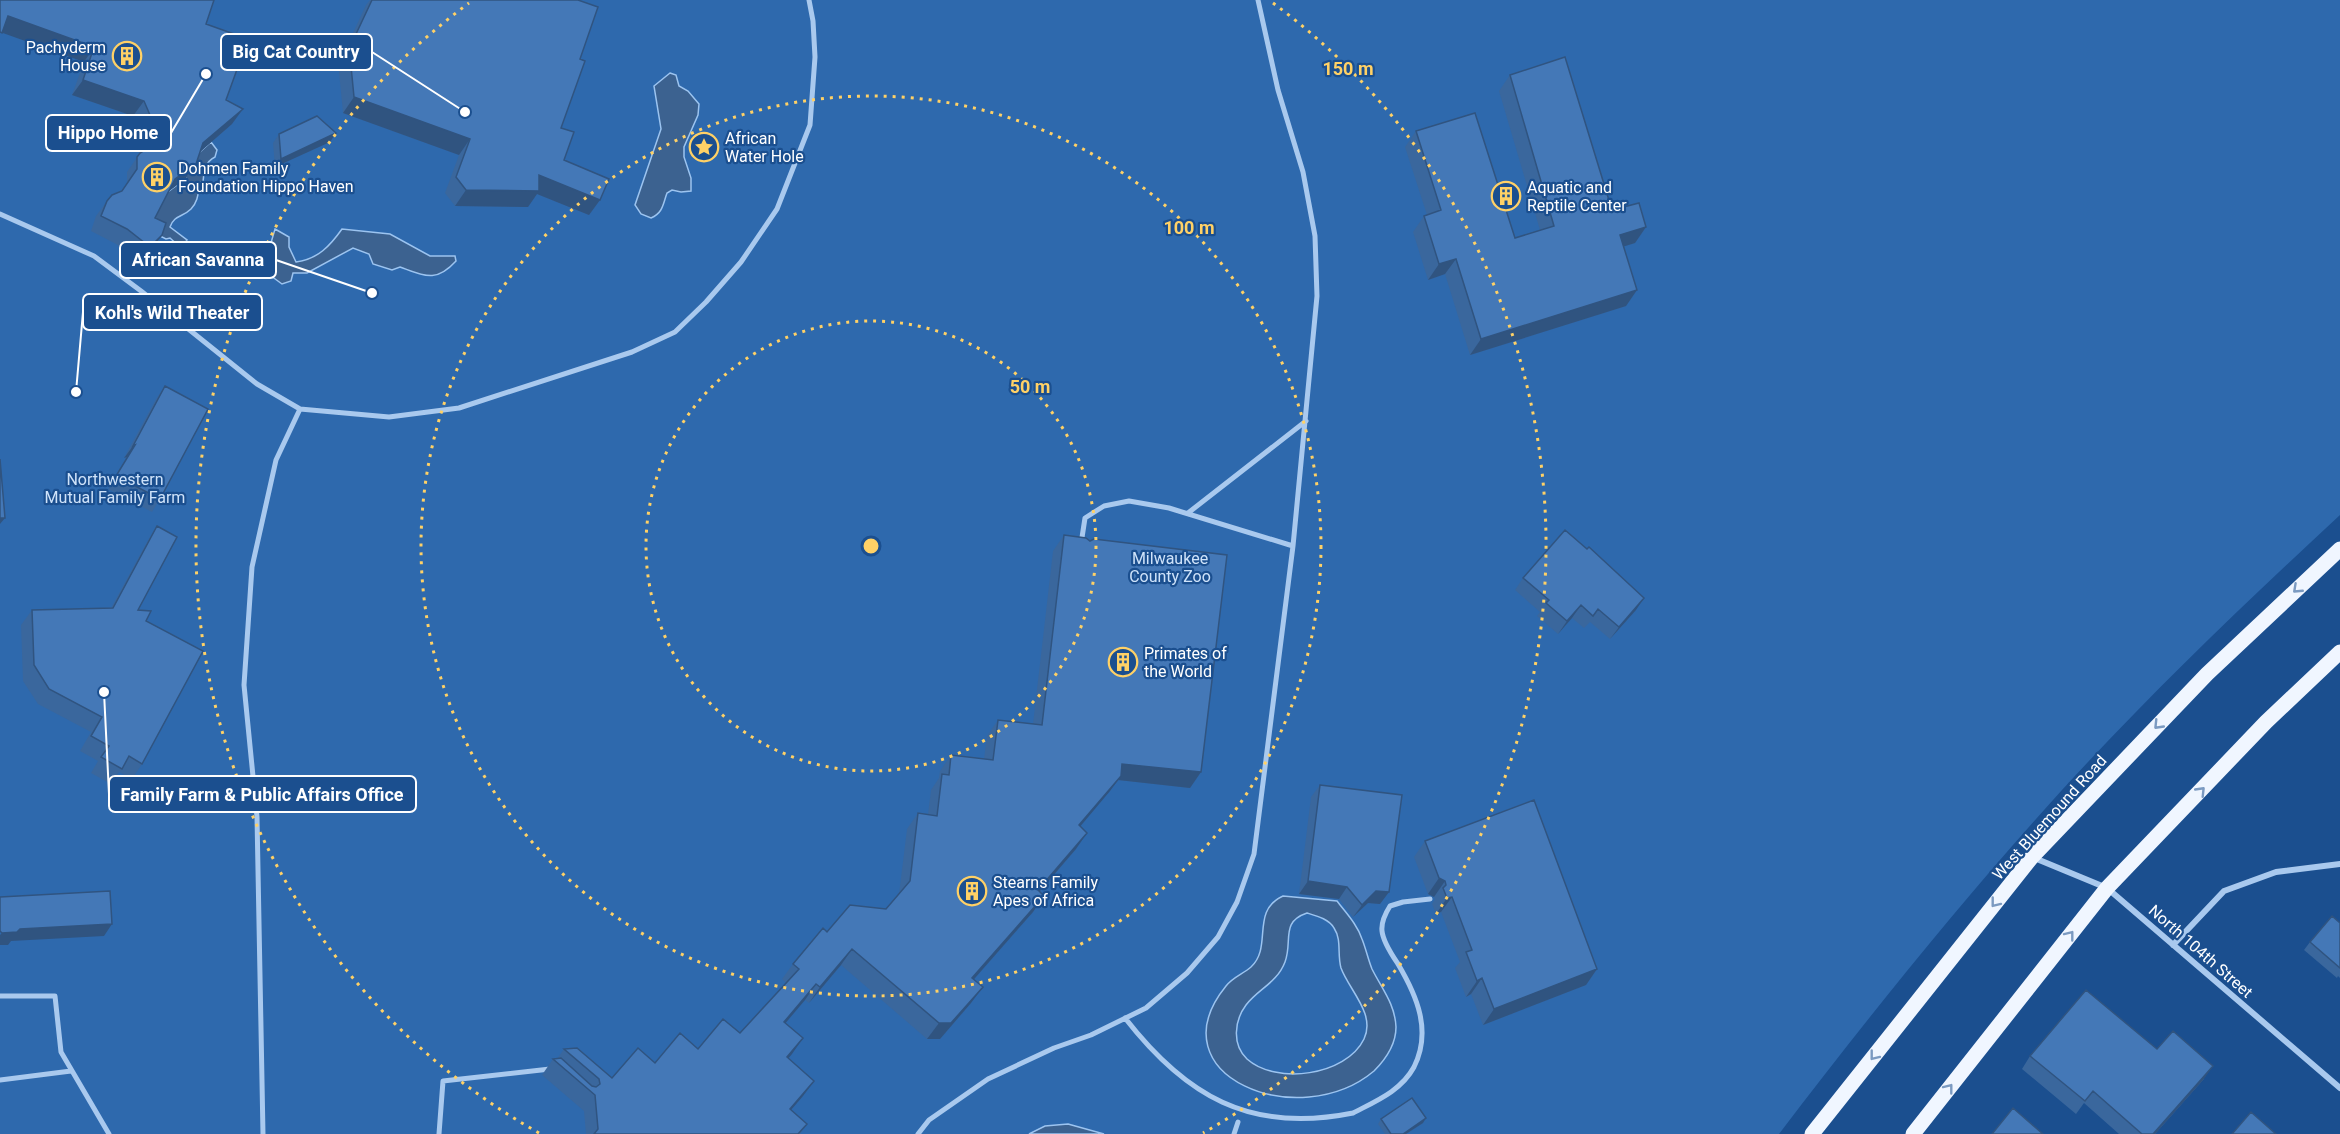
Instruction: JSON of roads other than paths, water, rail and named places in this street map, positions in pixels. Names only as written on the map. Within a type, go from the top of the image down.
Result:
[{"type":"main road","name":"West Bluemound Road","points":[[1812,1134],[2032,857],[2207,674],[2340,549]]},
{"type":"main road","points":[[1913,1134],[2107,888],[2266,722],[2340,652]]},
{"type":"street","points":[[0,214],[94,256],[257,384],[300,409],[389,417],[459,408],[632,352],[675,332],[706,302],[741,262],[777,209],[810,125],[815,57],[809,0]]},
{"type":"street","points":[[918,1134],[929,1120],[988,1079],[1146,1008],[1187,973],[1218,937],[1237,902],[1254,854],[1293,546],[1317,296],[1315,236],[1303,172],[1278,90],[1258,0]]},
{"type":"street","points":[[264,1134],[257,817],[244,685],[252,567],[276,460],[300,409]]},
{"type":"street","points":[[1188,513],[1306,421]]},
{"type":"street","points":[[1079,552],[1085,518],[1104,506],[1129,501],[1188,513],[1293,546]]},
{"type":"street","name":"North 104th Street","points":[[2032,857],[2107,888],[2340,1088]]},
{"type":"street","points":[[2173,945],[2224,891],[2276,872],[2340,864]]},
{"type":"street","points":[[1315,1126],[1346,1116],[1381,1099],[1402,1084],[1414,1066],[1424,1025],[1415,995],[1382,932],[1383,917],[1390,906],[1430,899]]},
{"type":"street","points":[[0,996],[55,996],[60,1052],[109,1134]]},
{"type":"street","points":[[1125,1018],[1160,1064],[1193,1094]]},
{"type":"street","points":[[439,1134],[443,1082],[551,1069],[559,1077]]},
{"type":"street","points":[[0,1080],[71,1071]]},
{"type":"street","points":[[1230,1118],[1247,1125]]},
{"type":"street","points":[[1234,1134],[1238,1122]]},
{"type":"place","name":"Pachyderm House","points":[[127,56]]},
{"type":"place","name":"Hippo Home","points":[[206,74]]},
{"type":"place","name":"Big Cat Country","points":[[465,112]]},
{"type":"place","name":"African Water Hole","points":[[704,147]]},
{"type":"place","name":"Dohmen Family Foundation Hippo Haven","points":[[157,177]]},
{"type":"place","name":"Aquatic and Reptile Center","points":[[1506,196]]},
{"type":"place","name":"African Savanna","points":[[372,293]]},
{"type":"place","name":"Kohl's Wild Theater","points":[[76,392]]},
{"type":"place","name":"Primates of the World","points":[[1123,662]]},
{"type":"place","name":"Family Farm & Public Affairs Office","points":[[104,692]]},
{"type":"place","name":"Stearns Family Apes of Africa","points":[[972,891]]},
{"type":"park label","name":"Northwestern Mutual Family Farm","points":[[115,488]]},
{"type":"park label","name":"Milwaukee County Zoo","points":[[1170,567]]}]
